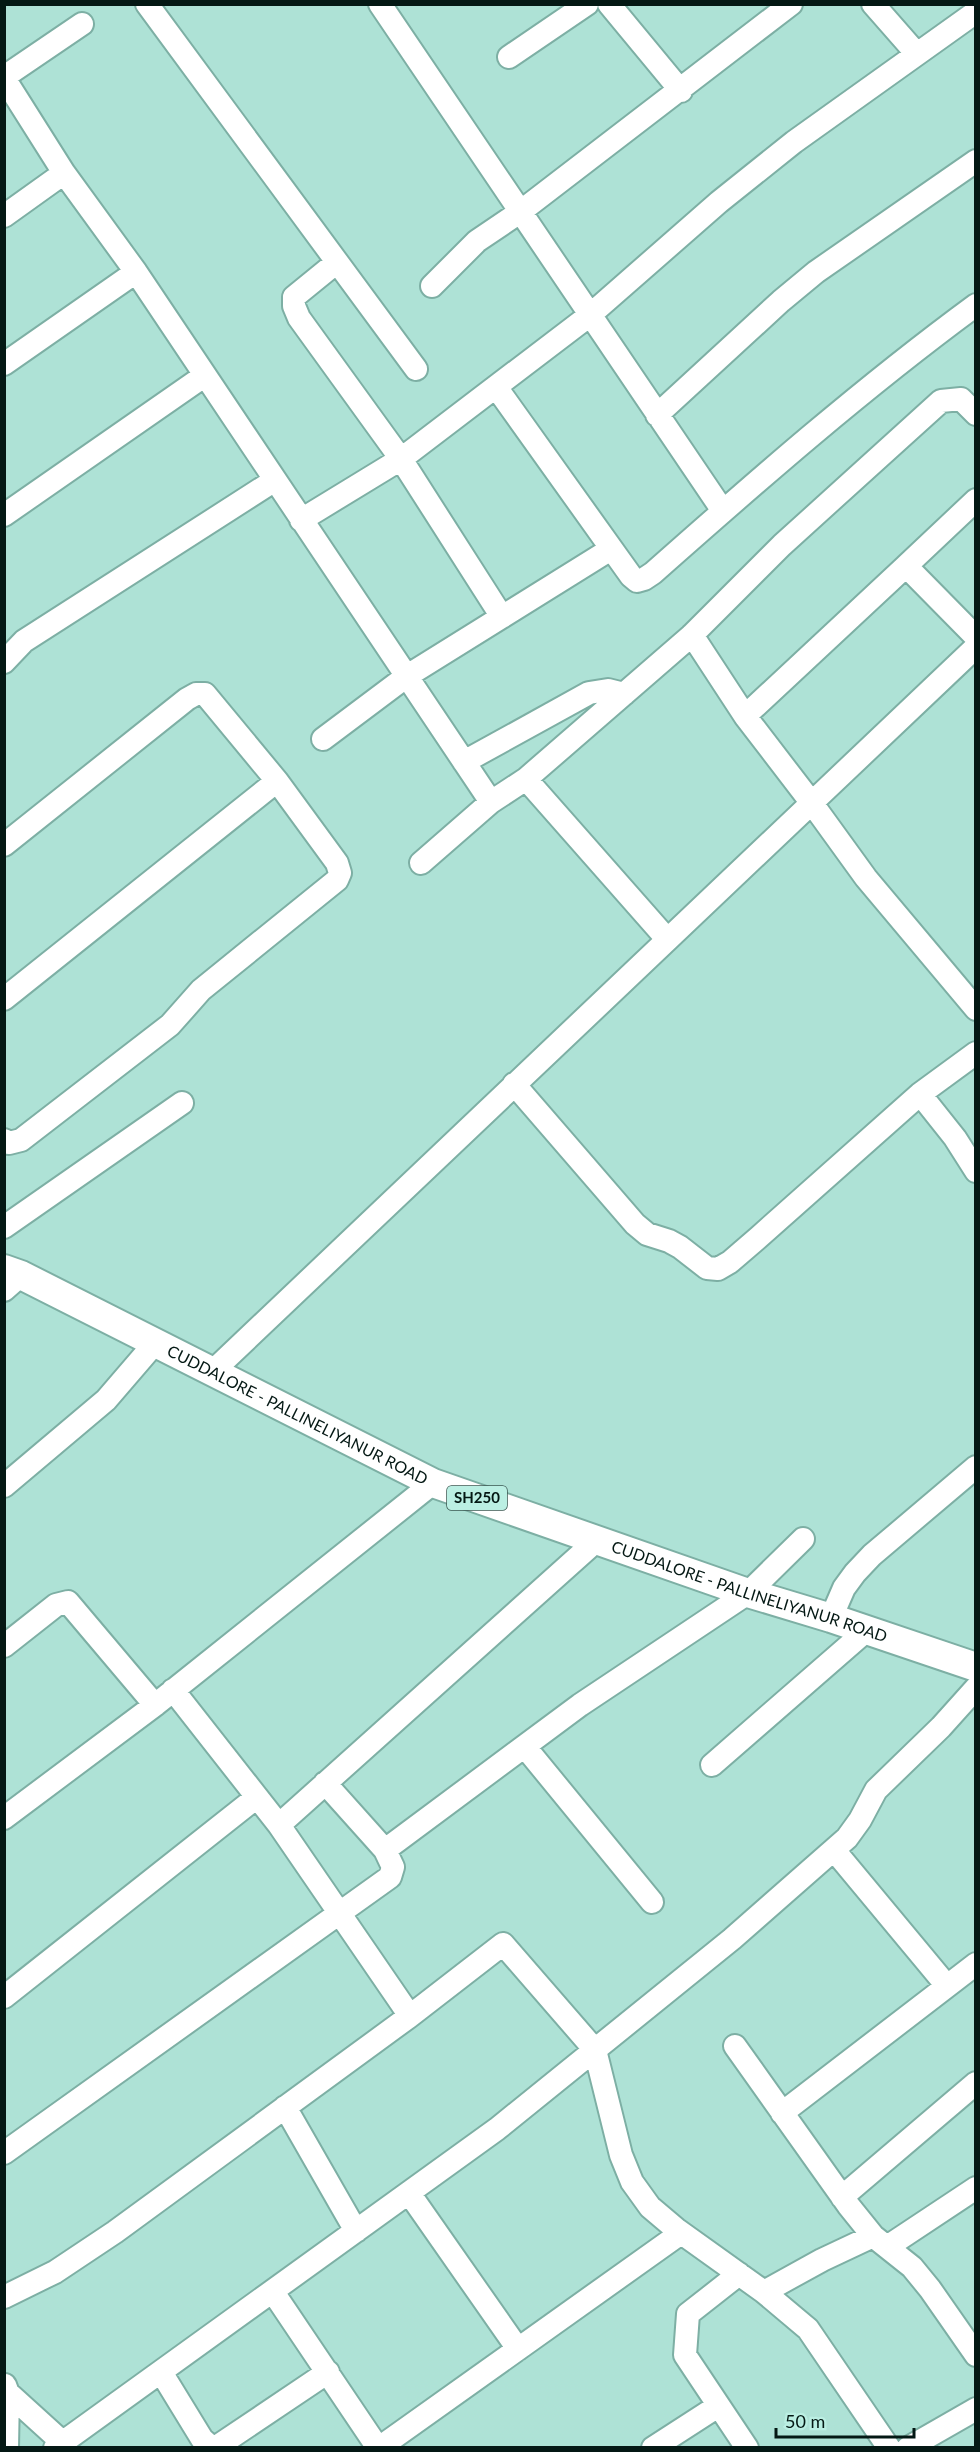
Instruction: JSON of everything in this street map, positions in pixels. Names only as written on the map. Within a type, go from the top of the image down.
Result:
[{"type":"main road","name":"CUDDALORE - PALLINELIYANUR ROAD","points":[[10,1278],[155,1343],[433,1483],[748,1593],[831,1618],[975,1667]]},
{"type":"street","points":[[147,4],[416,369]]},
{"type":"street","points":[[380,4],[723,511]]},
{"type":"street","points":[[509,57],[587,4]]},
{"type":"street","points":[[609,4],[681,91]]},
{"type":"street","points":[[432,286],[477,241],[520,212],[681,91],[791,4]]},
{"type":"street","points":[[873,4],[916,53]]},
{"type":"street","points":[[302,520],[402,459],[590,315],[719,202],[794,141],[916,53],[973,16]]},
{"type":"street","points":[[82,24],[4,78],[63,173],[136,272],[491,802]]},
{"type":"street","points":[[657,415],[816,272],[975,161]]},
{"type":"street","points":[[4,216],[63,173]]},
{"type":"street","points":[[337,262],[294,297],[294,306],[299,318],[402,459],[502,617]]},
{"type":"street","points":[[4,364],[136,272]]},
{"type":"street","points":[[496,387],[631,576],[637,580],[644,579],[782,459],[918,348],[975,306]]},
{"type":"street","points":[[4,515],[204,376]]},
{"type":"street","points":[[421,863],[491,802],[526,779],[692,634],[782,545],[941,401],[961,399],[975,414]]},
{"type":"street","points":[[4,662],[24,641],[275,480]]},
{"type":"street","points":[[745,716],[975,500]]},
{"type":"street","points":[[323,739],[407,676],[611,549]]},
{"type":"street","points":[[906,566],[975,637]]},
{"type":"street","points":[[692,634],[745,716],[872,886],[975,1009]]},
{"type":"street","points":[[212,1372],[975,647]]},
{"type":"street","points":[[464,762],[589,693],[608,690],[624,694]]},
{"type":"street","points":[[4,845],[196,694],[205,694],[277,781],[338,863],[340,873],[338,880],[201,990],[170,1025],[21,1140],[9,1143],[4,1140]]},
{"type":"street","points":[[526,779],[667,939]]},
{"type":"street","points":[[4,999],[277,781]]},
{"type":"street","points":[[514,1084],[635,1224],[647,1234],[680,1247],[707,1268],[718,1269],[744,1250],[920,1094],[975,1053]]},
{"type":"street","points":[[920,1094],[954,1138],[975,1171]]},
{"type":"street","points":[[4,1227],[182,1103]]},
{"type":"street","points":[[4,1486],[106,1400],[155,1343]]},
{"type":"street","points":[[831,1618],[844,1588],[872,1555],[975,1467]]},
{"type":"street","points":[[4,1818],[155,1705],[433,1483]]},
{"type":"street","points":[[385,1850],[580,1706],[748,1593],[803,1539]]},
{"type":"street","points":[[279,1825],[597,1540]]},
{"type":"street","points":[[4,1646],[56,1605],[68,1602],[155,1705]]},
{"type":"street","points":[[712,1765],[867,1630]]},
{"type":"street","points":[[6,2388],[59,2445],[273,2292],[497,2129],[732,1939],[847,1838],[860,1820],[876,1790],[941,1727],[975,1688]]},
{"type":"street","points":[[172,1690],[279,1825],[410,2016]]},
{"type":"street","points":[[525,1747],[652,1902]]},
{"type":"street","points":[[4,2153],[390,1877],[393,1867],[385,1850],[325,1783]]},
{"type":"street","points":[[4,1997],[257,1797]]},
{"type":"street","points":[[834,1850],[947,1986]]},
{"type":"street","points":[[4,2297],[55,2272],[106,2238],[410,2016],[503,1944],[595,2050],[621,2155],[632,2182],[650,2207],[681,2233],[764,2292],[808,2329],[890,2448]]},
{"type":"street","points":[[782,2113],[975,1964]]},
{"type":"street","points":[[735,2046],[842,2197],[880,2241],[912,2267],[930,2289],[975,2355]]},
{"type":"street","points":[[842,2197],[975,2083]]},
{"type":"street","points":[[285,2108],[356,2231]]},
{"type":"street","points":[[764,2292],[822,2260],[880,2241],[975,2188]]},
{"type":"street","points":[[409,2193],[518,2349]]},
{"type":"street","points":[[273,2292],[379,2448],[681,2233]]},
{"type":"street","points":[[739,2274],[688,2314],[685,2355],[747,2448]]},
{"type":"street","points":[[161,2372],[202,2439],[214,2448],[328,2372]]},
{"type":"street","points":[[6,2388],[8,2448]]},
{"type":"street","points":[[653,2448],[718,2406]]},
{"type":"street","points":[[908,2448],[975,2409]]}]
